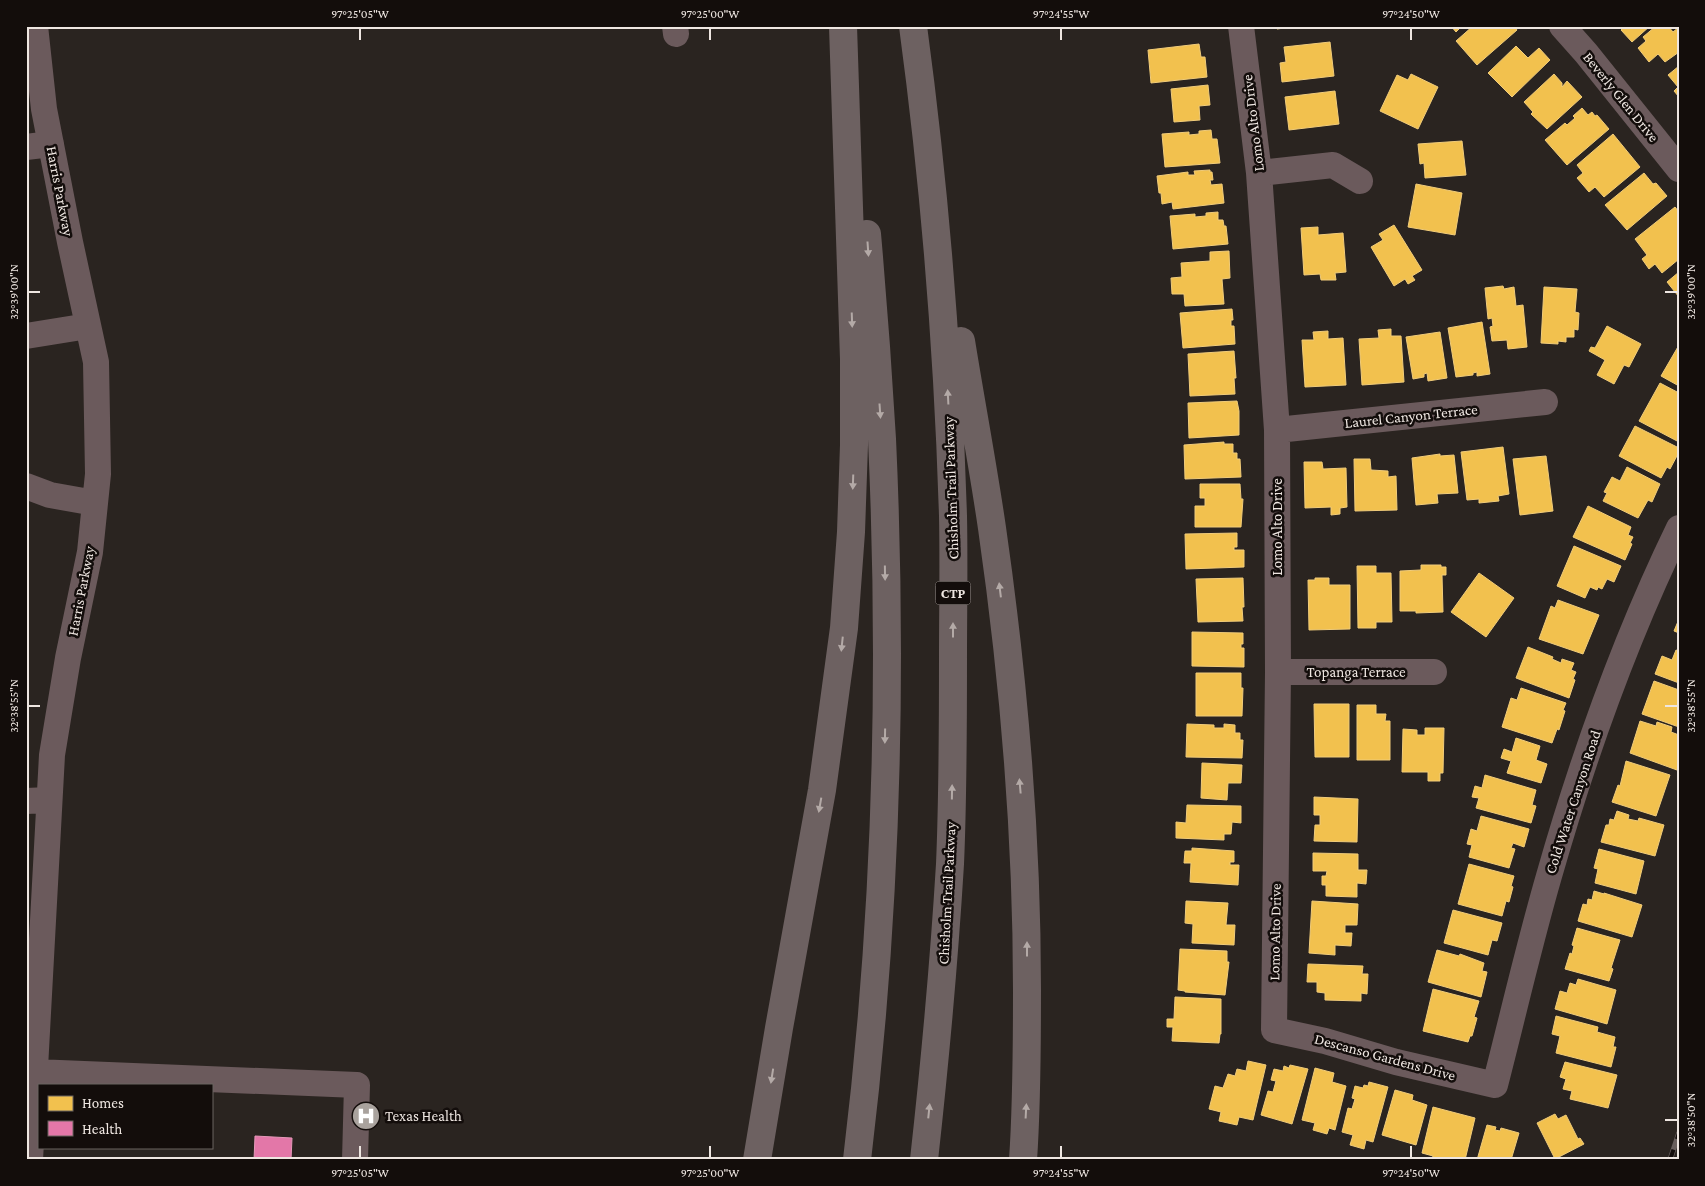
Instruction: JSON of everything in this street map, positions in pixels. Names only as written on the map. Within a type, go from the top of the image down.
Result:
[{"type":"highway","points":[[757,1160],[834,712],[851,532],[854,359],[844,26]]},
{"type":"highway","points":[[844,26],[866,212],[882,438],[886,622],[884,800],[880,902],[872,1019],[857,1160]]},
{"type":"highway","name":"Chisholm Trail Parkway","points":[[913,26],[930,161],[941,286],[951,451],[953,519],[953,722],[950,863],[941,992],[924,1160]]},
{"type":"highway","points":[[930,161],[992,528],[1012,690],[1027,893],[1027,1089],[1023,1160]]},
{"type":"street","name":"Harris Parkway","points":[[30,1160],[35,1072],[38,800],[52,754],[68,658],[90,552],[98,474],[96,362],[88,326],[38,145],[44,109],[35,26]]},
{"type":"street","name":"Lomo Alto Drive","points":[[1241,26],[1259,174],[1277,430],[1278,672],[1274,1030]]},
{"type":"street","name":"Beverly Glen Drive","points":[[1562,26],[1679,169]]},
{"type":"street","points":[[1259,174],[1333,165],[1360,181]]},
{"type":"street","points":[[26,336],[88,326]]},
{"type":"street","name":"Laurel Canyon Terrace","points":[[1277,430],[1546,402]]},
{"type":"street","points":[[26,486],[50,495],[95,504]]},
{"type":"street","name":"Cold Water Canyon Road","points":[[1495,1085],[1550,875],[1598,722],[1652,583],[1679,528]]},
{"type":"street","name":"Topanga Terrace","points":[[1278,672],[1434,672]]},
{"type":"street","name":"Descanso Gardens Drive","points":[[1274,1030],[1324,1041],[1396,1062],[1495,1085]]},
{"type":"street","points":[[35,1072],[358,1085],[355,1160]]},
{"type":"building: Homes","points":[[1276,26],[1299,26],[1277,29]]},
{"type":"building: Homes","points":[[1451,26],[1462,26],[1456,32]]},
{"type":"building: Homes","points":[[1473,26],[1514,26],[1517,30],[1477,65],[1456,41]]},
{"type":"building: Homes","points":[[1625,26],[1650,26],[1632,42],[1621,30]]},
{"type":"building: Homes","points":[[1656,26],[1668,26],[1673,32],[1679,27],[1679,52],[1665,62],[1658,54],[1649,62],[1638,48],[1646,41],[1643,37]]},
{"type":"building: Homes","points":[[1330,42],[1334,76],[1282,82],[1280,63],[1286,62],[1284,47]]},
{"type":"building: Homes","points":[[1199,44],[1201,57],[1205,57],[1207,77],[1151,83],[1148,50]]},
{"type":"building: Homes","points":[[1516,46],[1528,58],[1539,48],[1550,60],[1512,97],[1488,73]]},
{"type":"building: Homes","points":[[1679,66],[1679,97],[1674,91],[1678,87],[1668,75]]},
{"type":"building: Homes","points":[[1411,74],[1438,87],[1418,129],[1380,111],[1397,75],[1408,80]]},
{"type":"building: Homes","points":[[1554,74],[1562,83],[1562,87],[1567,81],[1582,97],[1547,129],[1531,114],[1533,112],[1524,102]]},
{"type":"building: Homes","points":[[1208,85],[1210,105],[1199,106],[1200,120],[1174,122],[1171,89]]},
{"type":"building: Homes","points":[[1335,91],[1339,124],[1289,130],[1285,97]]},
{"type":"building: Homes","points":[[1582,108],[1588,115],[1592,112],[1595,116],[1597,115],[1609,129],[1567,165],[1545,140],[1565,123],[1567,125]]},
{"type":"building: Homes","points":[[1211,130],[1212,139],[1217,139],[1220,163],[1165,167],[1162,134],[1189,132],[1189,135],[1199,134],[1199,131]]},
{"type":"building: Homes","points":[[1613,134],[1640,167],[1604,197],[1595,187],[1589,192],[1577,178],[1583,173],[1577,165]]},
{"type":"building: Homes","points":[[1462,141],[1466,175],[1425,178],[1424,163],[1420,164],[1418,144]]},
{"type":"building: Homes","points":[[1210,170],[1213,180],[1210,180],[1211,185],[1222,184],[1224,203],[1173,209],[1172,202],[1162,204],[1157,176],[1188,172],[1188,175],[1195,175],[1194,171]]},
{"type":"building: Homes","points":[[1644,173],[1667,196],[1627,230],[1605,205]]},
{"type":"building: Homes","points":[[1416,184],[1462,193],[1455,235],[1408,227]]},
{"type":"building: Homes","points":[[1675,207],[1679,212],[1679,259],[1662,273],[1655,264],[1649,269],[1642,259],[1647,255],[1635,239]]},
{"type":"building: Homes","points":[[1218,212],[1218,220],[1223,220],[1224,226],[1226,226],[1228,244],[1173,249],[1170,216],[1195,214],[1195,217],[1206,216],[1206,213]]},
{"type":"building: Homes","points":[[1394,225],[1422,270],[1412,276],[1415,280],[1408,284],[1405,279],[1394,286],[1371,247],[1383,240],[1379,234]]},
{"type":"building: Homes","points":[[1318,227],[1318,235],[1343,233],[1346,272],[1335,273],[1336,280],[1321,280],[1320,274],[1304,275],[1301,228]]},
{"type":"building: Homes","points":[[1229,251],[1230,278],[1222,279],[1224,304],[1185,306],[1184,294],[1172,294],[1171,278],[1182,277],[1181,263],[1210,261],[1210,252]]},
{"type":"building: Homes","points":[[1679,272],[1679,297],[1667,282]]},
{"type":"building: Homes","points":[[1503,286],[1504,289],[1514,287],[1516,306],[1523,305],[1527,347],[1508,349],[1507,340],[1492,341],[1490,327],[1493,326],[1492,318],[1488,319],[1485,288]]},
{"type":"building: Homes","points":[[1544,287],[1577,289],[1575,312],[1579,313],[1578,330],[1574,329],[1574,337],[1566,337],[1566,342],[1558,341],[1558,344],[1541,343]]},
{"type":"building: Homes","points":[[1232,309],[1233,320],[1231,320],[1231,326],[1234,326],[1235,344],[1183,348],[1180,313]]},
{"type":"building: Homes","points":[[1482,322],[1490,374],[1477,376],[1477,372],[1473,373],[1473,375],[1456,377],[1448,328]]},
{"type":"building: Homes","points":[[1607,326],[1641,344],[1629,367],[1624,365],[1614,384],[1597,375],[1605,360],[1589,351],[1591,347],[1595,348]]},
{"type":"building: Homes","points":[[1391,329],[1391,336],[1401,336],[1404,382],[1362,385],[1359,339],[1379,338],[1378,330]]},
{"type":"building: Homes","points":[[1328,331],[1328,339],[1343,338],[1346,385],[1305,387],[1302,340],[1314,340],[1313,332]]},
{"type":"building: Homes","points":[[1440,332],[1447,378],[1428,381],[1427,373],[1424,374],[1424,377],[1413,379],[1406,337]]},
{"type":"building: Homes","points":[[1679,345],[1679,386],[1661,376]]},
{"type":"building: Homes","points":[[1234,351],[1235,394],[1190,396],[1188,354]]},
{"type":"building: Homes","points":[[1660,383],[1679,393],[1679,442],[1639,421]]},
{"type":"building: Homes","points":[[1237,401],[1239,435],[1189,438],[1188,403]]},
{"type":"building: Homes","points":[[1635,426],[1679,448],[1679,452],[1670,469],[1667,467],[1661,478],[1619,456]]},
{"type":"building: Homes","points":[[1224,442],[1224,444],[1233,444],[1233,453],[1237,453],[1237,459],[1240,459],[1241,477],[1185,479],[1184,445]]},
{"type":"building: Homes","points":[[1503,447],[1509,494],[1498,496],[1499,501],[1479,503],[1479,499],[1467,500],[1461,452]]},
{"type":"building: Homes","points":[[1440,454],[1440,456],[1454,455],[1458,493],[1437,494],[1438,503],[1416,505],[1412,458]]},
{"type":"building: Homes","points":[[1546,456],[1553,511],[1520,515],[1513,459]]},
{"type":"building: Homes","points":[[1354,459],[1370,459],[1371,470],[1388,471],[1388,477],[1396,476],[1397,510],[1355,511]]},
{"type":"building: Homes","points":[[1304,462],[1322,462],[1323,469],[1346,468],[1347,507],[1340,508],[1340,514],[1331,515],[1331,507],[1305,508]]},
{"type":"building: Homes","points":[[1627,467],[1660,484],[1652,502],[1648,500],[1638,518],[1603,501],[1607,493],[1604,492],[1612,477],[1620,481]]},
{"type":"building: Homes","points":[[1200,484],[1240,484],[1241,499],[1243,499],[1241,527],[1195,527],[1195,506],[1205,506],[1205,498],[1200,498]]},
{"type":"building: Homes","points":[[1588,506],[1631,527],[1628,535],[1633,537],[1630,543],[1632,544],[1625,560],[1573,537]]},
{"type":"building: Homes","points":[[1237,533],[1237,547],[1234,547],[1234,550],[1244,550],[1244,567],[1186,569],[1185,534]]},
{"type":"building: Homes","points":[[1574,546],[1621,566],[1614,582],[1607,579],[1602,589],[1598,587],[1597,590],[1590,587],[1585,598],[1557,586]]},
{"type":"building: Homes","points":[[1421,565],[1441,565],[1441,567],[1446,567],[1446,575],[1442,575],[1443,612],[1416,613],[1416,611],[1400,611],[1400,571],[1421,570]]},
{"type":"building: Homes","points":[[1357,566],[1376,566],[1376,573],[1391,573],[1392,622],[1376,622],[1376,628],[1358,628]]},
{"type":"building: Homes","points":[[1479,573],[1514,598],[1486,637],[1451,612]]},
{"type":"building: Homes","points":[[1243,578],[1243,621],[1198,622],[1196,579]]},
{"type":"building: Homes","points":[[1315,578],[1329,578],[1329,585],[1350,585],[1350,629],[1309,630],[1308,580],[1315,580]]},
{"type":"building: Homes","points":[[1558,600],[1599,615],[1583,654],[1539,639],[1551,606],[1555,608]]},
{"type":"building: Homes","points":[[1679,619],[1679,633],[1674,631]]},
{"type":"building: Homes","points":[[1192,632],[1243,633],[1241,648],[1244,648],[1244,667],[1192,666]]},
{"type":"building: Homes","points":[[1528,647],[1553,657],[1552,659],[1561,663],[1562,659],[1574,663],[1571,670],[1576,672],[1573,679],[1575,680],[1569,698],[1516,678]]},
{"type":"building: Homes","points":[[1676,650],[1679,651],[1679,683],[1655,674],[1662,656],[1672,660]]},
{"type":"building: Homes","points":[[1196,673],[1241,673],[1241,688],[1243,688],[1242,716],[1196,716]]},
{"type":"building: Homes","points":[[1654,681],[1679,690],[1679,727],[1642,714]]},
{"type":"building: Homes","points":[[1521,688],[1566,703],[1559,730],[1557,729],[1552,743],[1502,727],[1511,698],[1517,700]]},
{"type":"building: Homes","points":[[1314,704],[1349,704],[1349,757],[1315,757]]},
{"type":"building: Homes","points":[[1357,705],[1376,705],[1376,714],[1386,714],[1385,721],[1390,721],[1390,760],[1357,760]]},
{"type":"building: Homes","points":[[1640,721],[1656,726],[1657,722],[1672,727],[1671,732],[1679,735],[1679,765],[1677,770],[1630,753]]},
{"type":"building: Homes","points":[[1187,724],[1214,725],[1214,728],[1224,728],[1224,724],[1235,725],[1235,733],[1240,733],[1240,740],[1243,740],[1242,758],[1186,757]]},
{"type":"building: Homes","points":[[1425,728],[1444,728],[1443,773],[1440,773],[1440,781],[1428,781],[1428,772],[1402,772],[1403,729],[1417,730],[1417,735],[1425,735]]},
{"type":"building: Homes","points":[[1516,738],[1540,746],[1536,760],[1547,764],[1541,783],[1507,773],[1511,761],[1501,758],[1504,749],[1512,752]]},
{"type":"building: Homes","points":[[1626,761],[1670,775],[1656,816],[1612,802],[1618,785],[1620,786]]},
{"type":"building: Homes","points":[[1202,763],[1242,765],[1241,783],[1228,783],[1227,800],[1201,798]]},
{"type":"building: Homes","points":[[1485,775],[1536,790],[1532,805],[1536,806],[1531,823],[1476,808],[1479,798],[1472,797],[1475,786],[1482,788]]},
{"type":"building: Homes","points":[[1314,797],[1358,799],[1357,842],[1314,841],[1315,825],[1320,825],[1320,815],[1314,815]]},
{"type":"building: Homes","points":[[1187,805],[1241,806],[1241,823],[1232,822],[1231,834],[1224,834],[1224,840],[1176,838],[1176,822],[1186,823]]},
{"type":"building: Homes","points":[[1617,811],[1629,815],[1628,819],[1638,821],[1639,818],[1664,825],[1655,856],[1601,842],[1606,825],[1609,825],[1610,819],[1614,820]]},
{"type":"building: Homes","points":[[1481,816],[1529,829],[1524,847],[1513,843],[1511,848],[1515,849],[1509,868],[1469,857],[1472,845],[1467,844],[1471,829],[1477,831]]},
{"type":"building: Homes","points":[[1192,848],[1234,851],[1234,862],[1230,862],[1230,865],[1239,865],[1238,885],[1190,882],[1191,863],[1184,863],[1185,851],[1192,851]]},
{"type":"building: Homes","points":[[1599,849],[1644,861],[1636,894],[1595,883],[1598,869],[1594,868]]},
{"type":"building: Homes","points":[[1313,853],[1358,854],[1358,870],[1367,870],[1366,884],[1357,883],[1357,897],[1326,896],[1326,885],[1322,885],[1322,876],[1326,876],[1327,871],[1313,871]]},
{"type":"building: Homes","points":[[1469,864],[1514,876],[1509,902],[1506,901],[1502,916],[1458,904]]},
{"type":"building: Homes","points":[[1594,891],[1642,905],[1632,937],[1578,921],[1583,904],[1587,905],[1588,899],[1592,900]]},
{"type":"building: Homes","points":[[1186,901],[1228,903],[1226,925],[1235,925],[1234,945],[1192,943],[1193,924],[1185,923]]},
{"type":"building: Homes","points":[[1312,901],[1358,904],[1357,925],[1345,925],[1345,933],[1352,933],[1351,946],[1335,945],[1335,955],[1309,953]]},
{"type":"building: Homes","points":[[1453,910],[1502,923],[1497,941],[1492,940],[1488,955],[1444,943]]},
{"type":"building: Homes","points":[[1577,928],[1620,940],[1609,981],[1565,969],[1570,953],[1572,954],[1574,946],[1572,945]]},
{"type":"building: Homes","points":[[1180,949],[1227,951],[1227,962],[1229,962],[1225,995],[1178,990]]},
{"type":"building: Homes","points":[[1437,950],[1459,956],[1460,954],[1484,963],[1482,971],[1487,972],[1481,997],[1428,982]]},
{"type":"building: Homes","points":[[1308,964],[1363,966],[1362,974],[1368,974],[1367,994],[1361,993],[1361,1001],[1325,1000],[1325,993],[1317,992],[1317,982],[1307,982]]},
{"type":"building: Homes","points":[[1578,979],[1616,990],[1607,1024],[1555,1009],[1560,991],[1567,993],[1570,983],[1576,985]]},
{"type":"building: Homes","points":[[1433,989],[1479,1001],[1474,1017],[1477,1018],[1472,1036],[1470,1036],[1468,1042],[1423,1031]]},
{"type":"building: Homes","points":[[1175,997],[1221,999],[1221,1034],[1219,1043],[1172,1041],[1173,1027],[1167,1027],[1167,1019],[1174,1019]]},
{"type":"building: Homes","points":[[1556,1016],[1598,1027],[1597,1032],[1615,1037],[1613,1047],[1616,1047],[1611,1067],[1556,1053],[1560,1036],[1552,1034]]},
{"type":"building: Homes","points":[[1248,1061],[1266,1065],[1253,1120],[1239,1117],[1237,1125],[1219,1121],[1221,1112],[1209,1109],[1215,1086],[1223,1088],[1228,1074],[1235,1076],[1237,1069],[1246,1071]]},
{"type":"building: Homes","points":[[1565,1062],[1617,1075],[1608,1108],[1570,1099],[1572,1091],[1563,1089],[1566,1079],[1560,1077]]},
{"type":"building: Homes","points":[[1290,1065],[1308,1069],[1292,1124],[1261,1115],[1268,1091],[1273,1092],[1276,1081],[1271,1080],[1274,1069],[1283,1071],[1284,1066],[1289,1068]]},
{"type":"building: Homes","points":[[1315,1068],[1334,1073],[1332,1082],[1346,1086],[1335,1130],[1329,1128],[1327,1134],[1313,1130],[1315,1123],[1302,1120]]},
{"type":"building: Homes","points":[[1369,1082],[1388,1087],[1373,1142],[1366,1140],[1364,1149],[1350,1145],[1353,1135],[1342,1132],[1348,1108],[1352,1109],[1355,1099],[1352,1098],[1355,1086],[1363,1088],[1364,1085],[1368,1086]]},
{"type":"building: Homes","points":[[1395,1090],[1413,1095],[1412,1100],[1427,1105],[1416,1145],[1382,1135]]},
{"type":"building: Homes","points":[[1433,1107],[1475,1118],[1465,1160],[1432,1160],[1433,1156],[1422,1153]]},
{"type":"building: Homes","points":[[1555,1114],[1558,1119],[1566,1115],[1578,1139],[1580,1138],[1584,1144],[1555,1159],[1537,1123]]},
{"type":"building: Homes","points":[[1487,1125],[1496,1127],[1495,1130],[1500,1131],[1501,1128],[1519,1133],[1511,1160],[1477,1160]]},
{"type":"building: Health","points":[[255,1136],[292,1138],[291,1160],[254,1160]]},
{"type":"railway","points":[[1670,1160],[1679,1133]]},
{"type":"place","name":"Texas Health","points":[[366,1116]]}]
